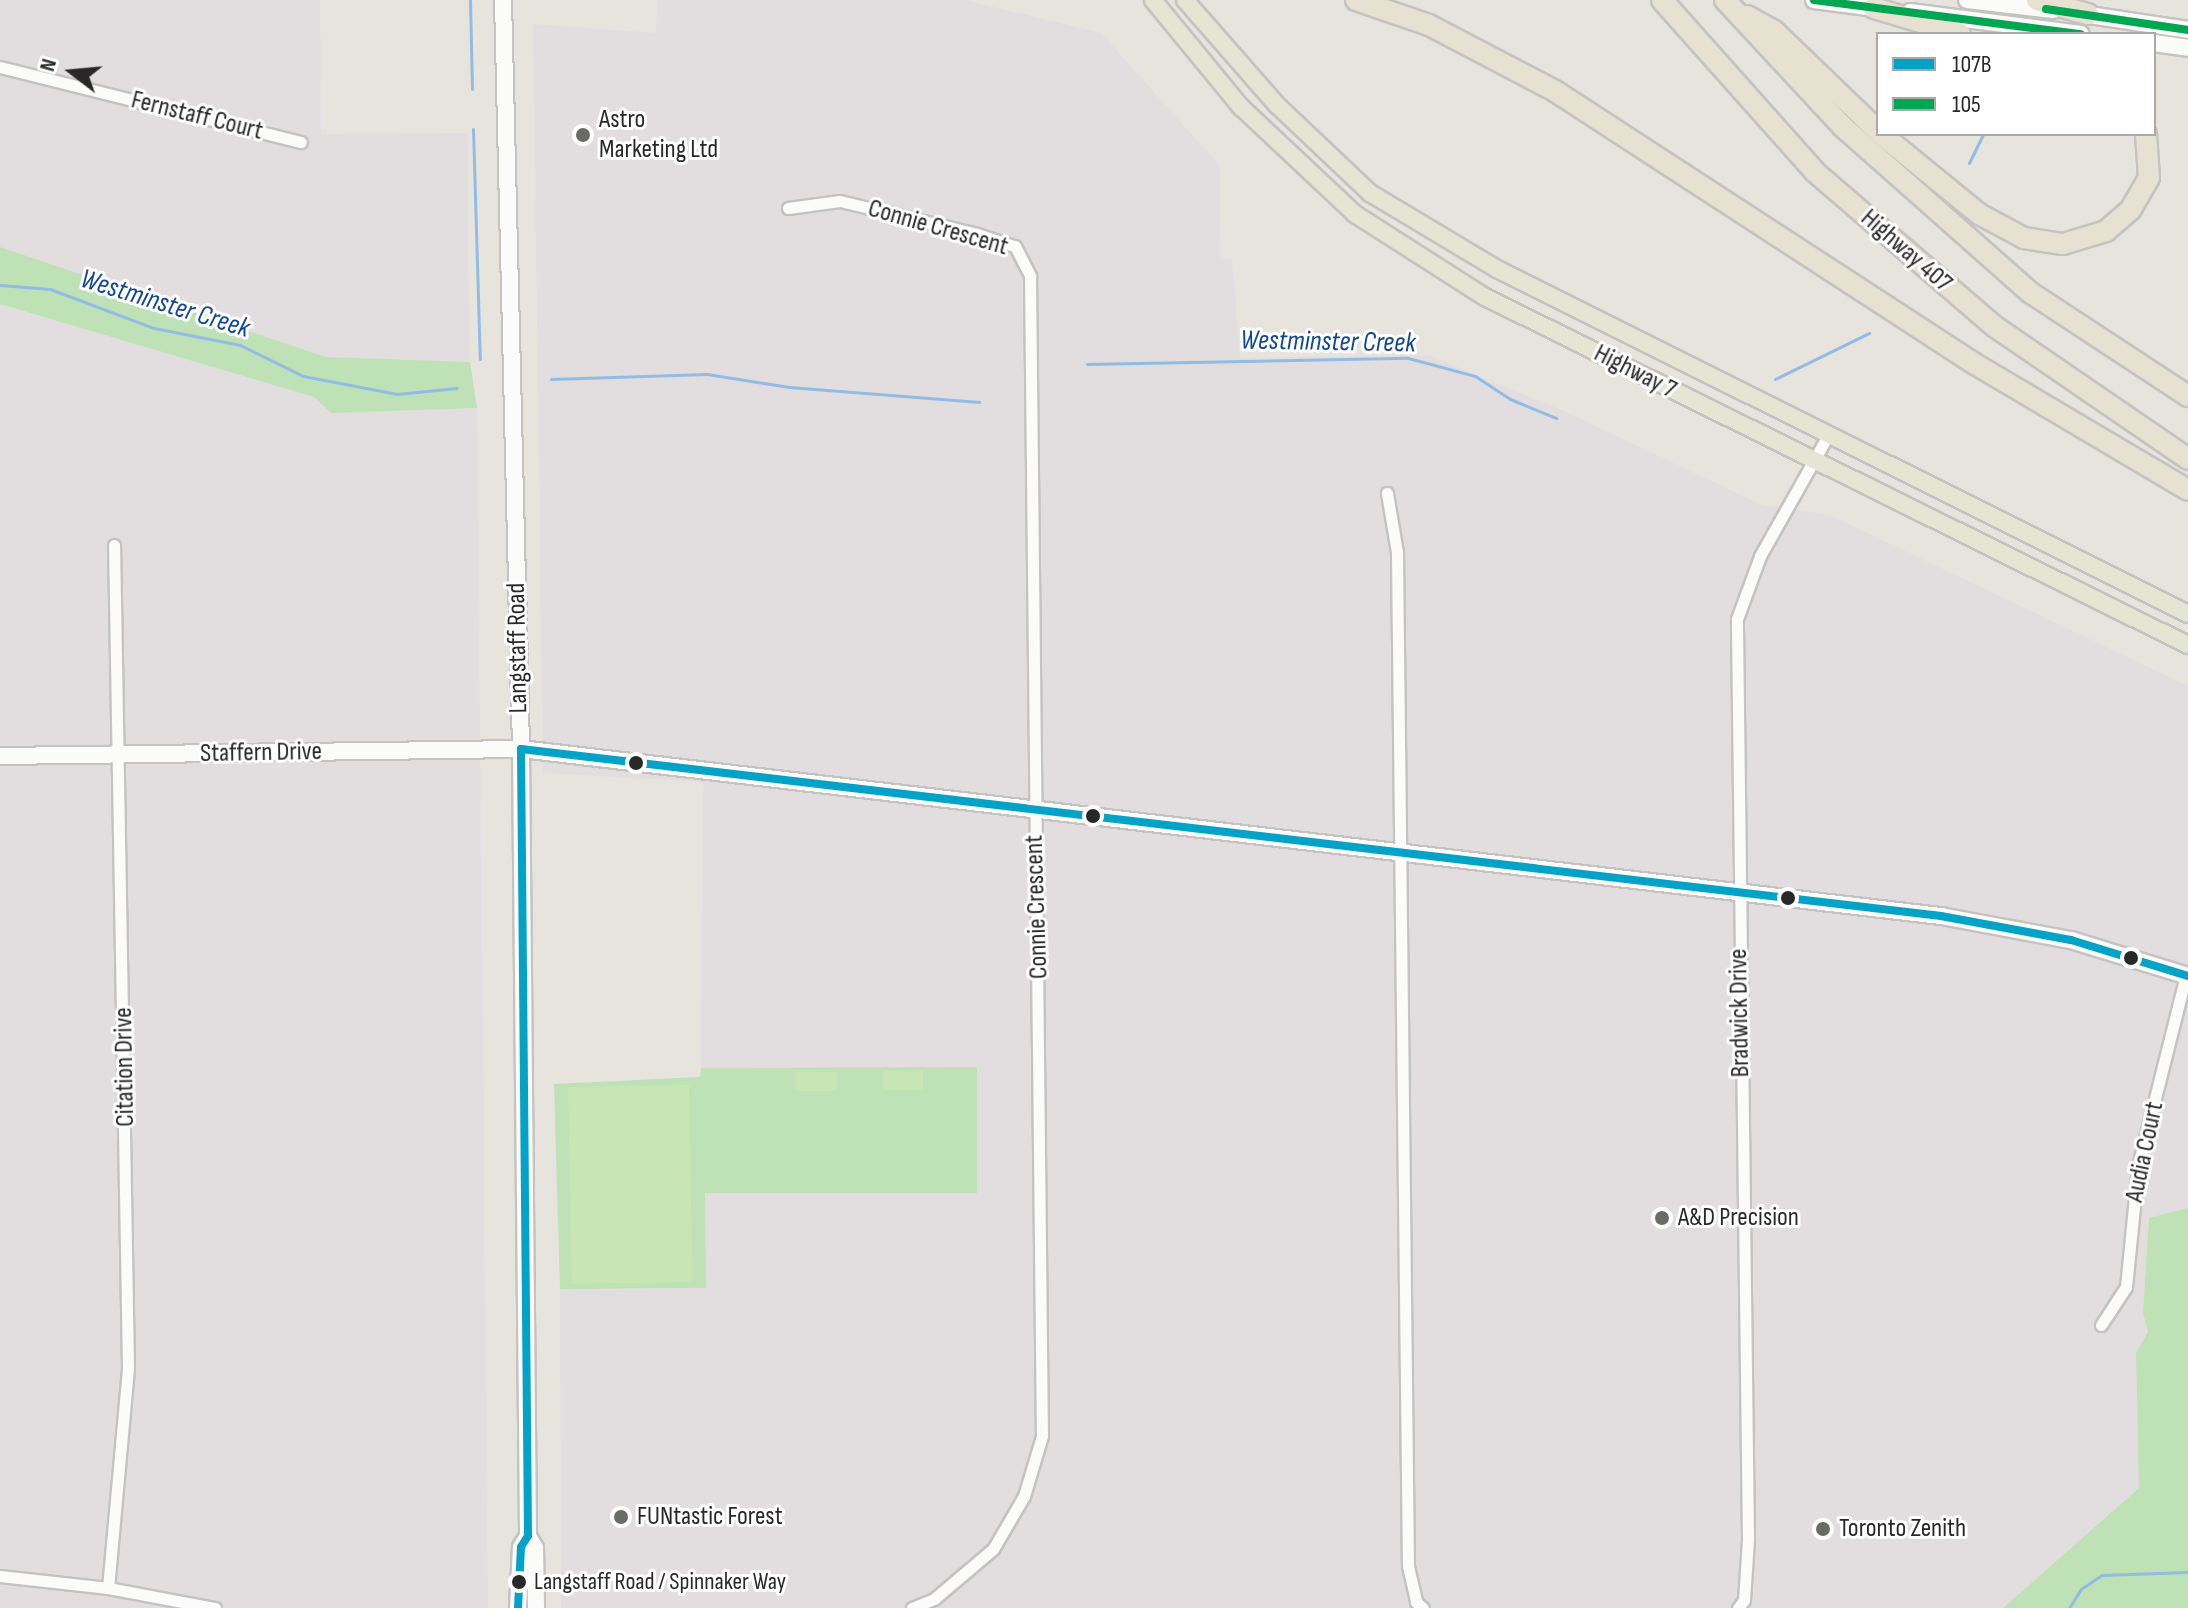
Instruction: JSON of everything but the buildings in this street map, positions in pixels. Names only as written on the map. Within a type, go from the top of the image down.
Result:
[{"type":"highway","points":[[1356,0],[1429,25],[1555,91],[1975,364],[2188,490]]},
{"type":"highway","points":[[2037,0],[2085,24]]},
{"type":"highway","name":"Highway 407","points":[[1664,3],[1815,172],[1994,326],[2188,459]]},
{"type":"highway","points":[[1728,3],[1774,31],[1876,129]]},
{"type":"highway","name":"Highway 407","points":[[1728,3],[1842,126],[2031,293],[2188,396]]},
{"type":"highway","points":[[1874,8],[1953,32]]},
{"type":"highway","points":[[1884,136],[1979,214],[2024,238],[2063,244],[2106,231],[2131,209],[2149,178],[2146,136]]},
{"type":"main road","name":"Langstaff Road","points":[[503,0],[521,749],[528,1536],[535,1548],[536,1608]]},
{"type":"main road","name":"Highway 7","points":[[1153,0],[1241,107],[1355,214],[1485,297],[2188,645]]},
{"type":"main road","name":"Highway 7","points":[[1185,0],[1277,105],[1370,193],[1497,269],[1827,437],[2188,614]]},
{"type":"main road","points":[[1814,0],[1874,8],[2188,30]]},
{"type":"main road","points":[[1967,0],[2085,24]]},
{"type":"main road","points":[[2156,43],[2188,48]]},
{"type":"main road","name":"Staffern Drive","points":[[0,756],[521,749],[1400,849],[1992,924],[2071,940],[2187,975]]},
{"type":"main road","name":"Langstaff Road","points":[[518,1608],[521,1547],[528,1536]]},
{"type":"street","name":"Fernstaff Court","points":[[0,67],[301,142]]},
{"type":"street","name":"Connie Crescent","points":[[788,208],[840,201],[977,234],[1015,246],[1024,256],[1030,282],[1034,808],[1042,1106],[1042,1436],[1031,1481],[993,1549],[934,1599],[912,1608]]},
{"type":"street","name":"Bradwick Drive","points":[[1738,1608],[1744,1600],[1748,1539],[1737,891],[1737,619],[1760,556],[1827,437]]},
{"type":"street","points":[[1387,493],[1397,552],[1408,1566],[1416,1602],[1423,1608]]},
{"type":"street","name":"Citation Drive","points":[[108,1588],[128,1368],[124,981],[114,756],[114,545]]},
{"type":"street","name":"Audia Court","points":[[2101,1325],[2126,1287],[2138,1166],[2187,975]]},
{"type":"street","points":[[0,1576],[108,1588],[215,1608]]},
{"type":"shaded area","points":[[0,0],[320,0],[321,134],[467,133],[470,362],[326,357],[0,247]]},
{"type":"shaded area","points":[[657,0],[964,0],[1101,33],[1220,166],[1221,259],[1232,259],[1240,358],[1428,355],[1566,412],[1762,505],[1830,515],[2188,686],[2188,1208],[2149,1219],[2143,1313],[2148,1332],[2136,1353],[2139,1488],[2003,1608],[561,1608],[560,1289],[705,1288],[704,1193],[977,1193],[977,1067],[701,1068],[703,782],[543,773],[533,24],[656,33]]},
{"type":"shaded area","points":[[0,304],[314,397],[331,413],[477,408],[488,1608],[0,1608]]},
{"type":"green space","points":[[0,247],[326,357],[470,362],[477,408],[331,413],[314,397],[0,304]]},
{"type":"green space","points":[[977,1067],[977,1193],[705,1193],[706,1288],[560,1289],[554,1084],[700,1077],[701,1068]]},
{"type":"green space","points":[[883,1071],[923,1071],[923,1090],[883,1090]]},
{"type":"green space","points":[[796,1072],[837,1072],[837,1091],[796,1091]]},
{"type":"green space","points":[[689,1085],[692,1282],[571,1284],[568,1087]]},
{"type":"green space","points":[[2188,1208],[2188,1608],[2003,1608],[2139,1488],[2136,1353],[2148,1332],[2143,1313],[2149,1218]]},
{"type":"waterway","points":[[470,0],[472,89]]},
{"type":"waterway","points":[[473,129],[480,359]]},
{"type":"waterway","name":"Westminster Creek","points":[[1969,163],[1982,136]]},
{"type":"waterway","name":"Westminster Creek","points":[[0,285],[50,289],[154,328],[240,345],[303,376],[397,394],[457,388]]},
{"type":"waterway","name":"Westminster Creek","points":[[1775,379],[1869,333]]},
{"type":"waterway","name":"Westminster Creek","points":[[1087,364],[1408,358],[1475,376],[1510,399],[1556,418]]},
{"type":"waterway","name":"Westminster Creek","points":[[551,379],[707,374],[789,387],[979,402]]},
{"type":"waterway","points":[[2069,1608],[2081,1589],[2102,1575],[2188,1572]]},
{"type":"transit line","name":"105","points":[[1814,0],[2065,32]]},
{"type":"transit line","name":"105","points":[[2046,9],[2188,30]]},
{"type":"transit line","name":"107B","points":[[521,749],[1941,916],[2071,940],[2188,976]]},
{"type":"transit line","name":"107B","points":[[518,1608],[521,1547],[528,1536],[521,749]]},
{"type":"place","name":"Astro Marketing Ltd","points":[[583,135]]},
{"type":"place","name":"A&D Precision","points":[[1662,1218]]},
{"type":"place","name":"FUNtastic Forest","points":[[621,1517]]},
{"type":"place","name":"Toronto Zenith","points":[[1823,1529]]},
{"type":"place","name":"Langstaff Road / Spinnaker Way","points":[[519,1582]]}]
